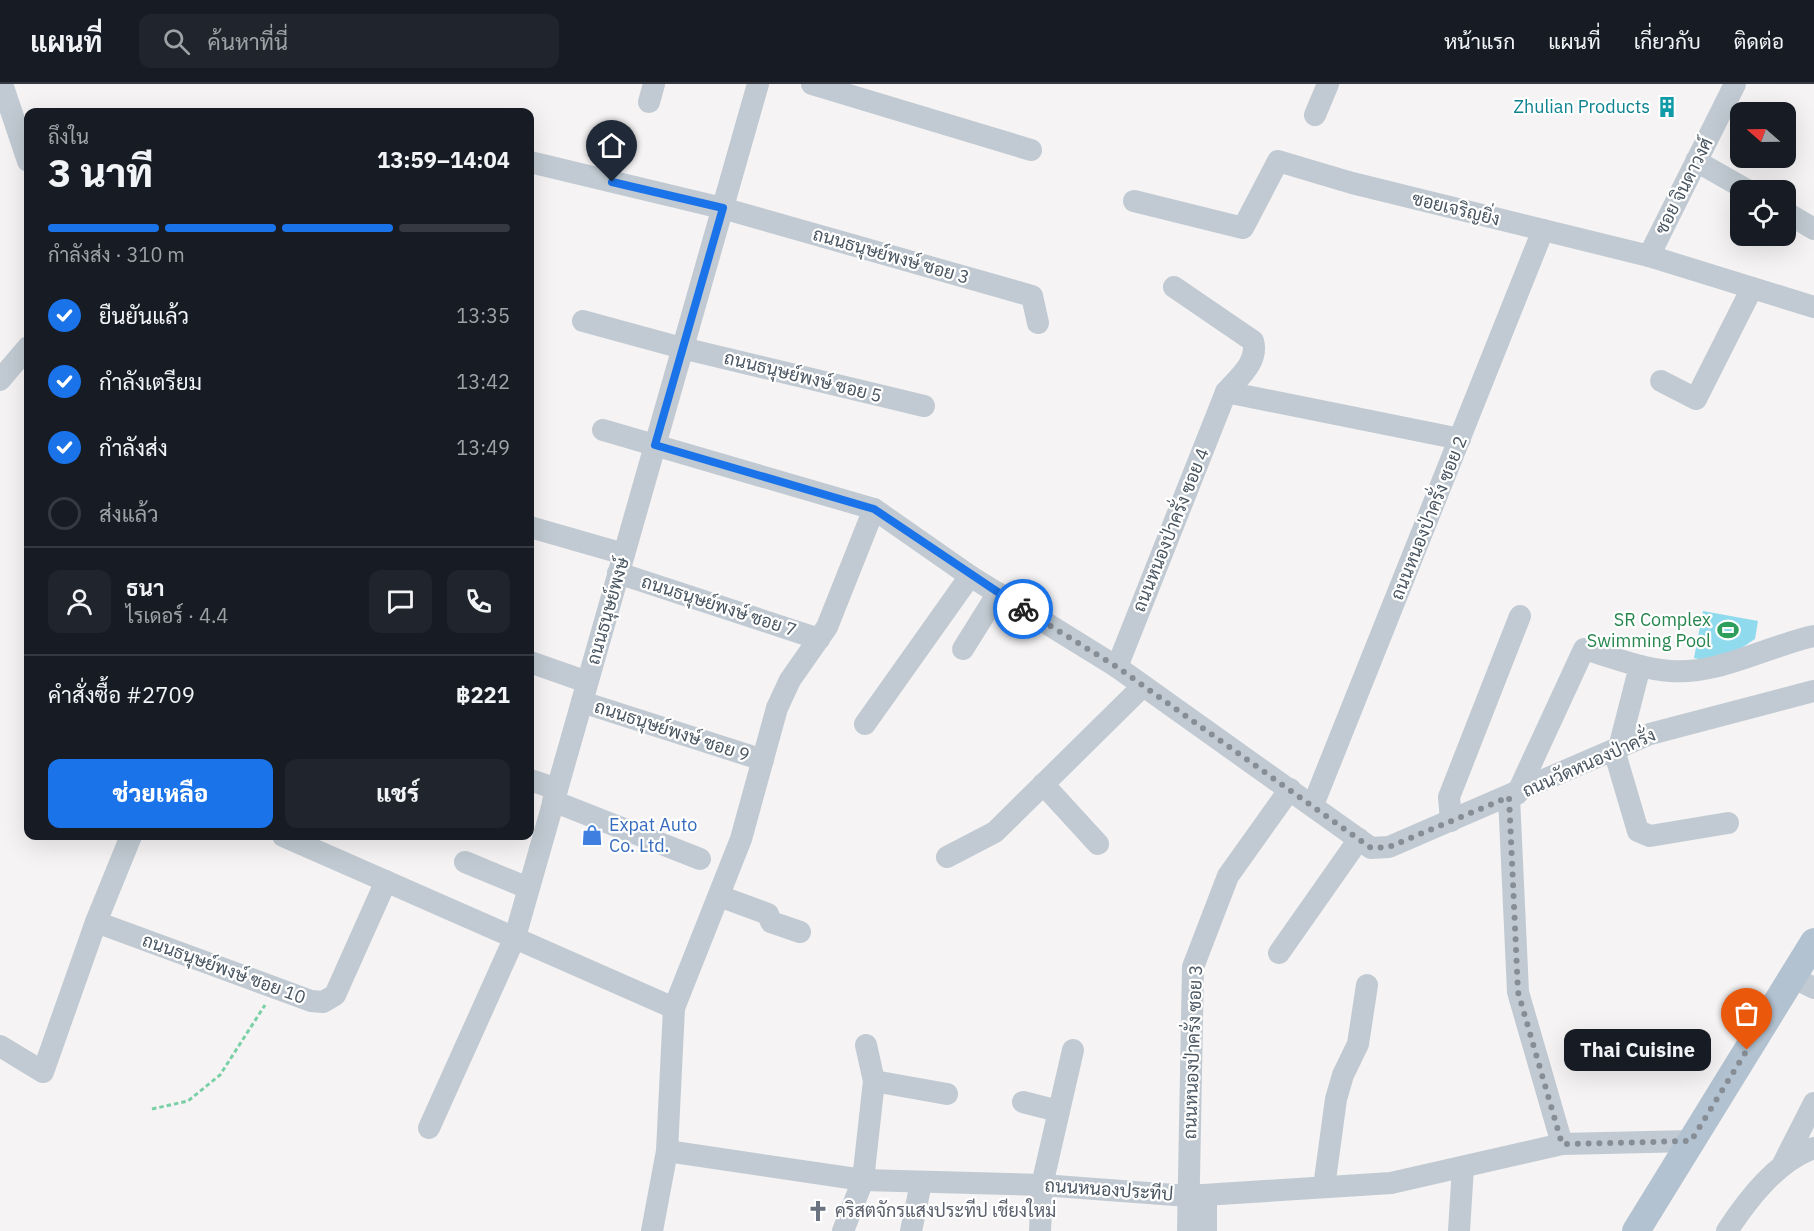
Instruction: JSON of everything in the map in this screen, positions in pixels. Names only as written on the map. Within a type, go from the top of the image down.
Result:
[{"type":"main road","points":[[1639,1230],[1691,1141],[1803,982],[1814,942]]},
{"type":"street","points":[[2,84],[24,149]]},
{"type":"street","name":"ถนนธนุษย์พงษ์","points":[[429,1128],[515,937],[758,84]]},
{"type":"street","points":[[812,84],[1031,150]]},
{"type":"street","points":[[1316,115],[1328,84]]},
{"type":"street","name":"ซอย จินดาวงศ์","points":[[1648,256],[1735,84]]},
{"type":"street","name":"ซอยเจริญยิ่ง","points":[[1134,201],[1243,228],[1278,161],[1352,183],[1648,256],[1814,307]]},
{"type":"street","points":[[1696,161],[1730,180]]},
{"type":"street","points":[[534,163],[723,208]]},
{"type":"street","name":"ถนนธนุษย์พงษ์ ซอย 3","points":[[723,208],[1032,296],[1038,323]]},
{"type":"street","points":[[1796,218],[1814,229]]},
{"type":"street","name":"ถนนหนองป่าครั่ง ซอย 2","points":[[1313,805],[1543,230]]},
{"type":"street","name":"ถนนหนองป่าครั่ง ซอย 4","points":[[1117,667],[1226,392],[1250,365],[1255,349],[1253,341],[1174,288]]},
{"type":"street","points":[[1660,381],[1696,399],[1752,288]]},
{"type":"street","name":"ถนนธนุษย์พงษ์ ซอย 5","points":[[583,321],[682,348],[924,406]]},
{"type":"street","points":[[0,380],[24,353]]},
{"type":"street","points":[[1226,392],[1460,440]]},
{"type":"street","name":"ถนนวัดหนองป่าครั่ง","points":[[603,430],[882,515],[970,576],[1117,667],[1225,747],[1290,789],[1371,848],[1389,847],[1513,796],[1650,734],[1814,690]]},
{"type":"street","points":[[652,1231],[668,1151],[674,1008],[741,839],[777,708],[790,680],[827,627],[882,515]]},
{"type":"street","name":"ถนนธนุษย์พงษ์ ซอย 7","points":[[534,528],[621,564],[819,639]]},
{"type":"street","points":[[865,724],[970,576]]},
{"type":"street","points":[[963,649],[998,593]]},
{"type":"street","points":[[1452,821],[1449,797],[1520,616]]},
{"type":"street","points":[[1562,1144],[1518,992],[1513,796],[1584,649],[1640,666],[1671,671],[1719,666],[1787,642],[1814,636]]},
{"type":"street","name":"ถนนธนุษย์พงษ์ ซอย 9","points":[[534,664],[584,692],[763,760]]},
{"type":"street","points":[[1640,666],[1617,749],[1638,831],[1650,836],[1728,823]]},
{"type":"street","points":[[947,857],[995,831],[1143,686]]},
{"type":"street","points":[[534,782],[555,795],[700,859]]},
{"type":"street","points":[[1043,784],[1098,844]]},
{"type":"street","name":"ถนนหนองป่าครั่ง ซอย 3","points":[[1197,1195],[1193,967],[1228,876],[1290,789]]},
{"type":"street","points":[[1279,953],[1359,839]]},
{"type":"street","points":[[0,1047],[43,1072],[96,922],[129,840]]},
{"type":"street","points":[[292,840],[674,1008]]},
{"type":"street","points":[[465,862],[528,888]]},
{"type":"street","name":"ถนนธนุษย์พงษ์ ซอย 10","points":[[96,922],[274,988],[311,1001],[323,1002],[335,995],[386,881]]},
{"type":"street","points":[[718,896],[768,914],[771,922],[800,932]]},
{"type":"street","points":[[1324,1187],[1336,1099],[1343,1075],[1358,1044],[1367,985]]},
{"type":"street","points":[[843,1231],[863,1180],[874,1081],[866,1045]]},
{"type":"street","points":[[1040,1231],[1042,1185],[1073,1050]]},
{"type":"street","points":[[874,1081],[947,1094]]},
{"type":"street","points":[[1023,1102],[1059,1111]]},
{"type":"street","points":[[1782,1166],[1814,1103]]},
{"type":"street","name":"ถนนหนองประทีป","points":[[668,1151],[863,1180],[1042,1185],[1197,1195],[1391,1183],[1562,1144],[1691,1141]]},
{"type":"street","points":[[1727,1231],[1737,1215],[1782,1166],[1794,1156],[1814,1148]]},
{"type":"street","points":[[1459,1231],[1463,1167]]},
{"type":"street","points":[[911,1231],[921,1183]]},
{"type":"street","points":[[1188,1231],[1197,1195]]},
{"type":"street","points":[[1197,1195],[1206,1231]]},
{"type":"path","points":[[152,1109],[188,1101],[220,1075],[254,1025],[274,988]]},
{"type":"water","name":"SR Complex Swimming Pool","points":[[1703,611],[1758,621],[1755,639],[1719,663],[1694,658]]},
{"type":"way so far","points":[[1023,609],[1117,667],[1225,747],[1290,789],[1371,848],[1389,847],[1509,797],[1518,992],[1562,1144],[1691,1141],[1747,1050]]},
{"type":"place","name":"Zhulian Products","points":[[1667,107]]},
{"type":"place","name":"SR Complex Swimming Pool","points":[[1728,630]]},
{"type":"place","name":"Expat Auto Co. Ltd.","points":[[592,835]]},
{"type":"place","name":"Thai Cuisine","points":[[1747,1050]]},
{"type":"place","name":"คริสตจักรแสงประทีป เชียงใหม่","points":[[818,1211]]},
{"type":"route","points":[[612,182],[723,208],[655,445],[874,509],[970,576],[1023,609]]}]
